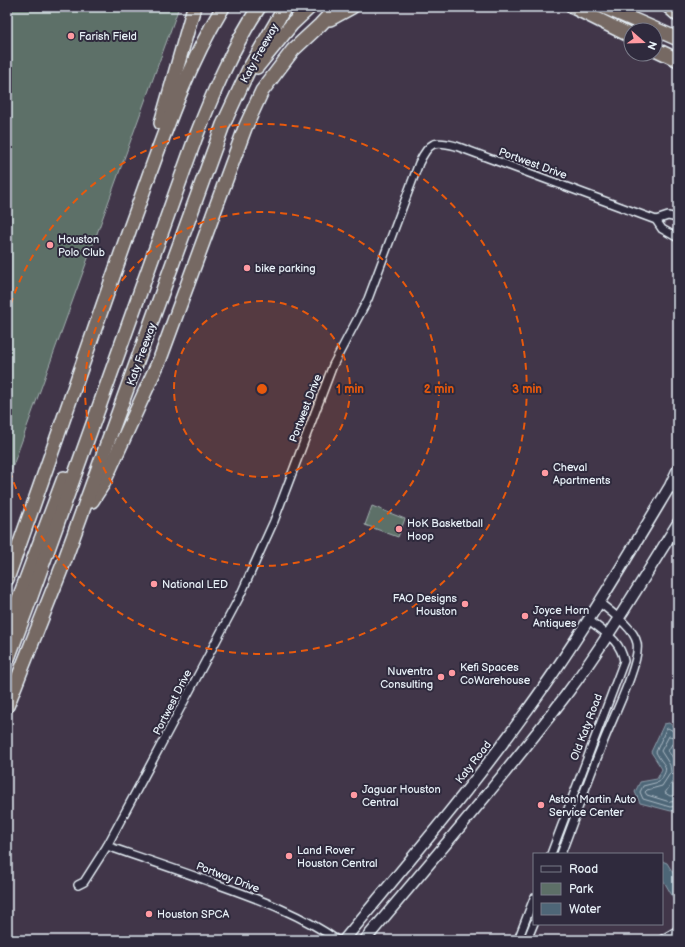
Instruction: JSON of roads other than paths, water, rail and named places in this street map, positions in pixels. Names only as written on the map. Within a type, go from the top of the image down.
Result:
[{"type":"highway","points":[[118,264],[194,7]]},
{"type":"highway","points":[[7,579],[180,92],[223,7]]},
{"type":"highway","points":[[223,125],[255,47],[275,7]]},
{"type":"highway","name":"Katy Freeway","points":[[7,706],[79,521],[223,125],[249,70],[285,7]]},
{"type":"highway","points":[[223,125],[251,75],[292,24],[310,7]]},
{"type":"highway","points":[[79,521],[103,484],[160,359],[245,128],[262,91],[293,50],[337,7]]},
{"type":"highway","points":[[320,25],[352,7]]},
{"type":"highway","points":[[573,7],[623,32]]},
{"type":"highway","points":[[604,7],[678,39]]},
{"type":"highway","points":[[669,7],[678,15]]},
{"type":"highway","points":[[7,630],[188,134],[227,48],[255,8]]},
{"type":"highway","points":[[7,661],[31,598],[195,139],[217,86],[255,8]]},
{"type":"highway","points":[[663,52],[678,60]]},
{"type":"main road","points":[[597,607],[670,486],[678,469]]},
{"type":"main road","points":[[365,940],[518,757],[567,694],[614,627],[678,523]]},
{"type":"main road","name":"Katy Road","points":[[344,940],[471,784],[520,720],[597,607]]},
{"type":"street","name":"Portwest Drive","points":[[78,885],[84,882],[107,846],[240,596],[274,521],[333,365],[368,299],[419,163],[423,154],[429,147],[436,142],[456,146],[656,220],[662,229],[678,238]]},
{"type":"street","name":"Portwest Drive","points":[[656,220],[668,216],[678,218]]},
{"type":"street","points":[[670,486],[678,492]]},
{"type":"street","name":"Old Katy Road","points":[[550,853],[624,661],[622,650],[614,639],[614,627],[597,607]]},
{"type":"street","name":"Old Katy Road","points":[[561,853],[603,741],[630,677],[638,651],[636,639],[632,633],[589,620]]},
{"type":"street","points":[[567,809],[576,812]]},
{"type":"street","name":"Portway Drive","points":[[107,846],[250,896],[308,921],[336,940]]},
{"type":"street","points":[[518,940],[533,901]]},
{"type":"street","points":[[527,940],[533,925]]},
{"type":"street","points":[[661,940],[678,930]]},
{"type":"water","points":[[669,723],[678,730],[678,806],[677,810],[671,811],[640,803],[635,792],[640,782],[657,779],[662,769],[651,752],[664,724]]},
{"type":"water","points":[[663,861],[667,863],[678,881],[678,906],[663,880]]},
{"type":"place","name":"Farish Field","points":[[71,36]]},
{"type":"place","name":"Houston Polo Club","points":[[50,245]]},
{"type":"place","name":"bike parking","points":[[247,268]]},
{"type":"place","name":"Cheval Apartments","points":[[545,473]]},
{"type":"place","name":"HoK Basketball Hoop","points":[[399,529]]},
{"type":"place","name":"National LED","points":[[154,584]]},
{"type":"place","name":"FAO Designs Houston","points":[[465,604]]},
{"type":"place","name":"Joyce Horn Antiques","points":[[525,616]]},
{"type":"place","name":"Kefi Spaces CoWarehouse","points":[[452,673]]},
{"type":"place","name":"Nuventra Consulting","points":[[441,677]]},
{"type":"place","name":"Jaguar Houston Central","points":[[354,795]]},
{"type":"place","name":"Aston Martin Auto Service Center","points":[[541,805]]},
{"type":"place","name":"Land Rover Houston Central","points":[[289,856]]},
{"type":"place","name":"Houston SPCA","points":[[149,914]]}]
